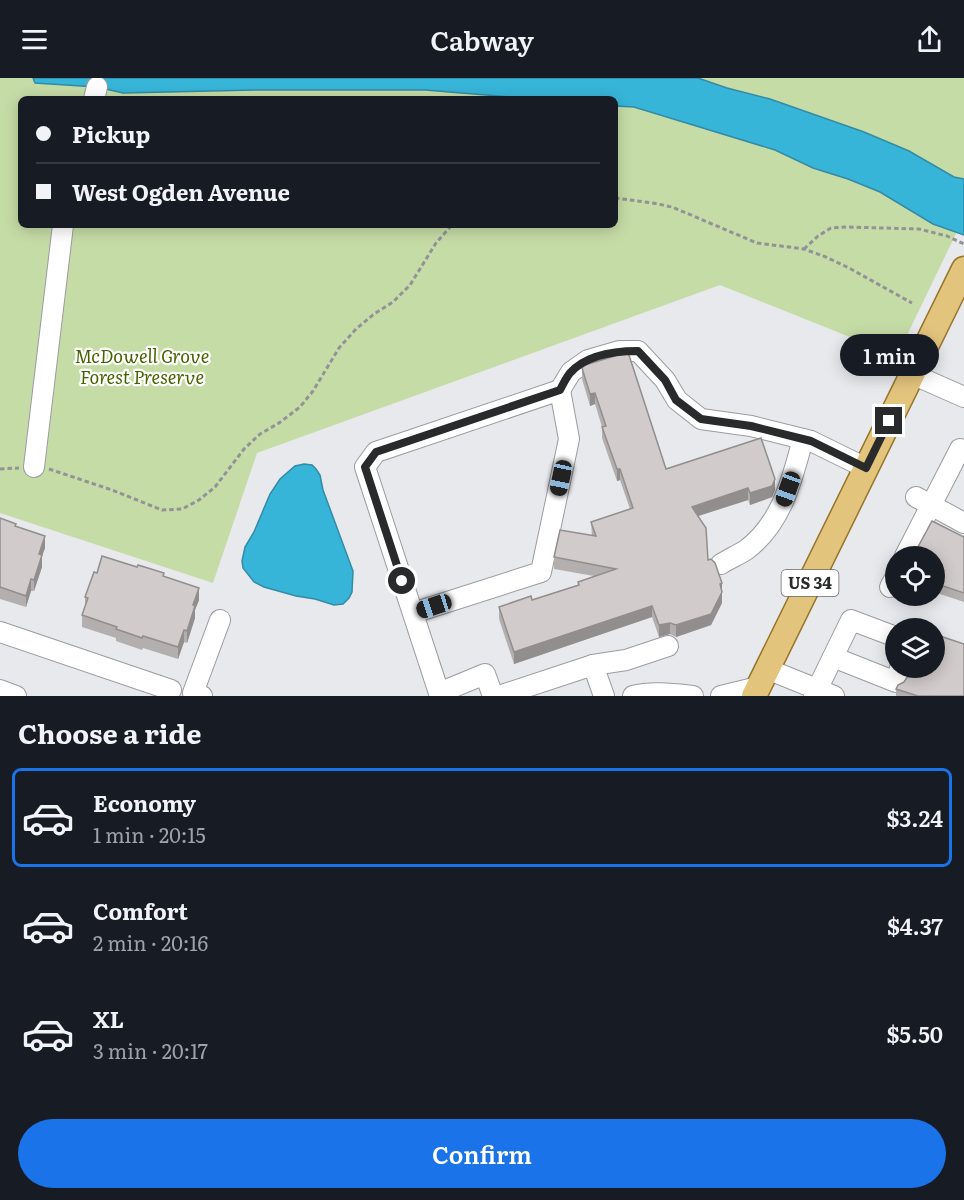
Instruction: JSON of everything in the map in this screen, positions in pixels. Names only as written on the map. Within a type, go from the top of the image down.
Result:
[{"type":"main road","name":"US 34","points":[[760,684],[962,272]]},
{"type":"street","points":[[34,467],[63,228]]},
{"type":"street","points":[[492,696],[486,674],[440,694],[365,467],[376,452],[560,390],[571,372],[588,360],[620,351],[638,351],[665,380],[676,400],[701,419],[751,426],[811,441],[866,468]]},
{"type":"street","points":[[912,374],[964,397]]},
{"type":"street","points":[[413,613],[542,572],[569,439],[560,390]]},
{"type":"street","points":[[721,564],[745,550],[762,536],[782,507],[803,439]]},
{"type":"street","points":[[908,546],[924,501],[960,449],[964,451]]},
{"type":"street","points":[[924,501],[964,522]]},
{"type":"street","points":[[0,632],[170,693],[198,695],[220,620]]},
{"type":"street","points":[[720,696],[760,684],[822,694],[833,657],[851,620],[885,633]]},
{"type":"street","points":[[499,696],[592,665],[626,660],[668,646]]},
{"type":"street","points":[[833,657],[885,678]]},
{"type":"street","points":[[592,665],[604,696]]},
{"type":"street","points":[[886,678],[896,682],[897,678]]},
{"type":"street","points":[[0,690],[16,696]]},
{"type":"street","points":[[633,696],[640,694],[693,696]]},
{"type":"path","points":[[618,198],[672,207],[757,243],[804,249],[849,268],[912,303]]},
{"type":"path","points":[[804,249],[831,228],[847,226],[919,230],[947,236],[964,244]]},
{"type":"path","points":[[34,467],[55,470],[162,510],[182,509],[200,500],[215,487],[244,449],[260,434],[300,407],[313,391],[339,348],[357,328],[393,302],[410,285],[436,243],[449,228]]},
{"type":"green space","name":"McDowell Grove Forest Preserve","points":[[0,78],[964,78],[964,217],[897,356],[720,285],[257,453],[213,583],[0,513]]},
{"type":"water","points":[[33,78],[698,78],[770,99],[864,132],[909,151],[954,177],[964,179],[964,235],[933,224],[880,192],[813,168],[775,150],[634,107],[618,106],[618,96],[498,96],[425,90],[123,93],[97,87],[35,83]]},
{"type":"water","points":[[312,465],[320,475],[323,490],[353,571],[352,592],[343,604],[334,605],[264,587],[254,582],[243,568],[245,547],[270,494],[280,479],[295,466]]},
{"type":"building","points":[[628,352],[666,469],[761,438],[775,479],[772,486],[750,493],[748,488],[692,507],[706,528],[708,560],[711,559],[715,563],[722,583],[720,584],[722,592],[711,614],[676,625],[670,623],[659,625],[652,606],[514,652],[499,607],[531,596],[532,600],[579,585],[578,582],[616,569],[554,557],[560,530],[596,536],[591,522],[633,508],[602,427],[606,426],[595,393],[590,394],[582,368],[585,365]]},
{"type":"building","points":[[0,518],[16,524],[15,526],[45,536],[39,554],[42,555],[26,596],[0,587]]},
{"type":"building","points":[[932,521],[964,537],[964,593],[945,587],[945,546],[918,546]]},
{"type":"building","points":[[102,556],[164,573],[163,576],[199,588],[187,631],[184,630],[178,647],[143,636],[142,638],[82,615],[88,598],[85,597],[94,572],[97,573]]},
{"type":"building","points":[[945,638],[964,644],[964,696],[918,696],[896,689],[907,678],[945,678]]},
{"type":"route","points":[[402,581],[365,467],[376,452],[560,390],[571,372],[588,360],[620,351],[638,351],[665,380],[676,400],[701,419],[751,426],[811,441],[866,468],[889,421]]}]
